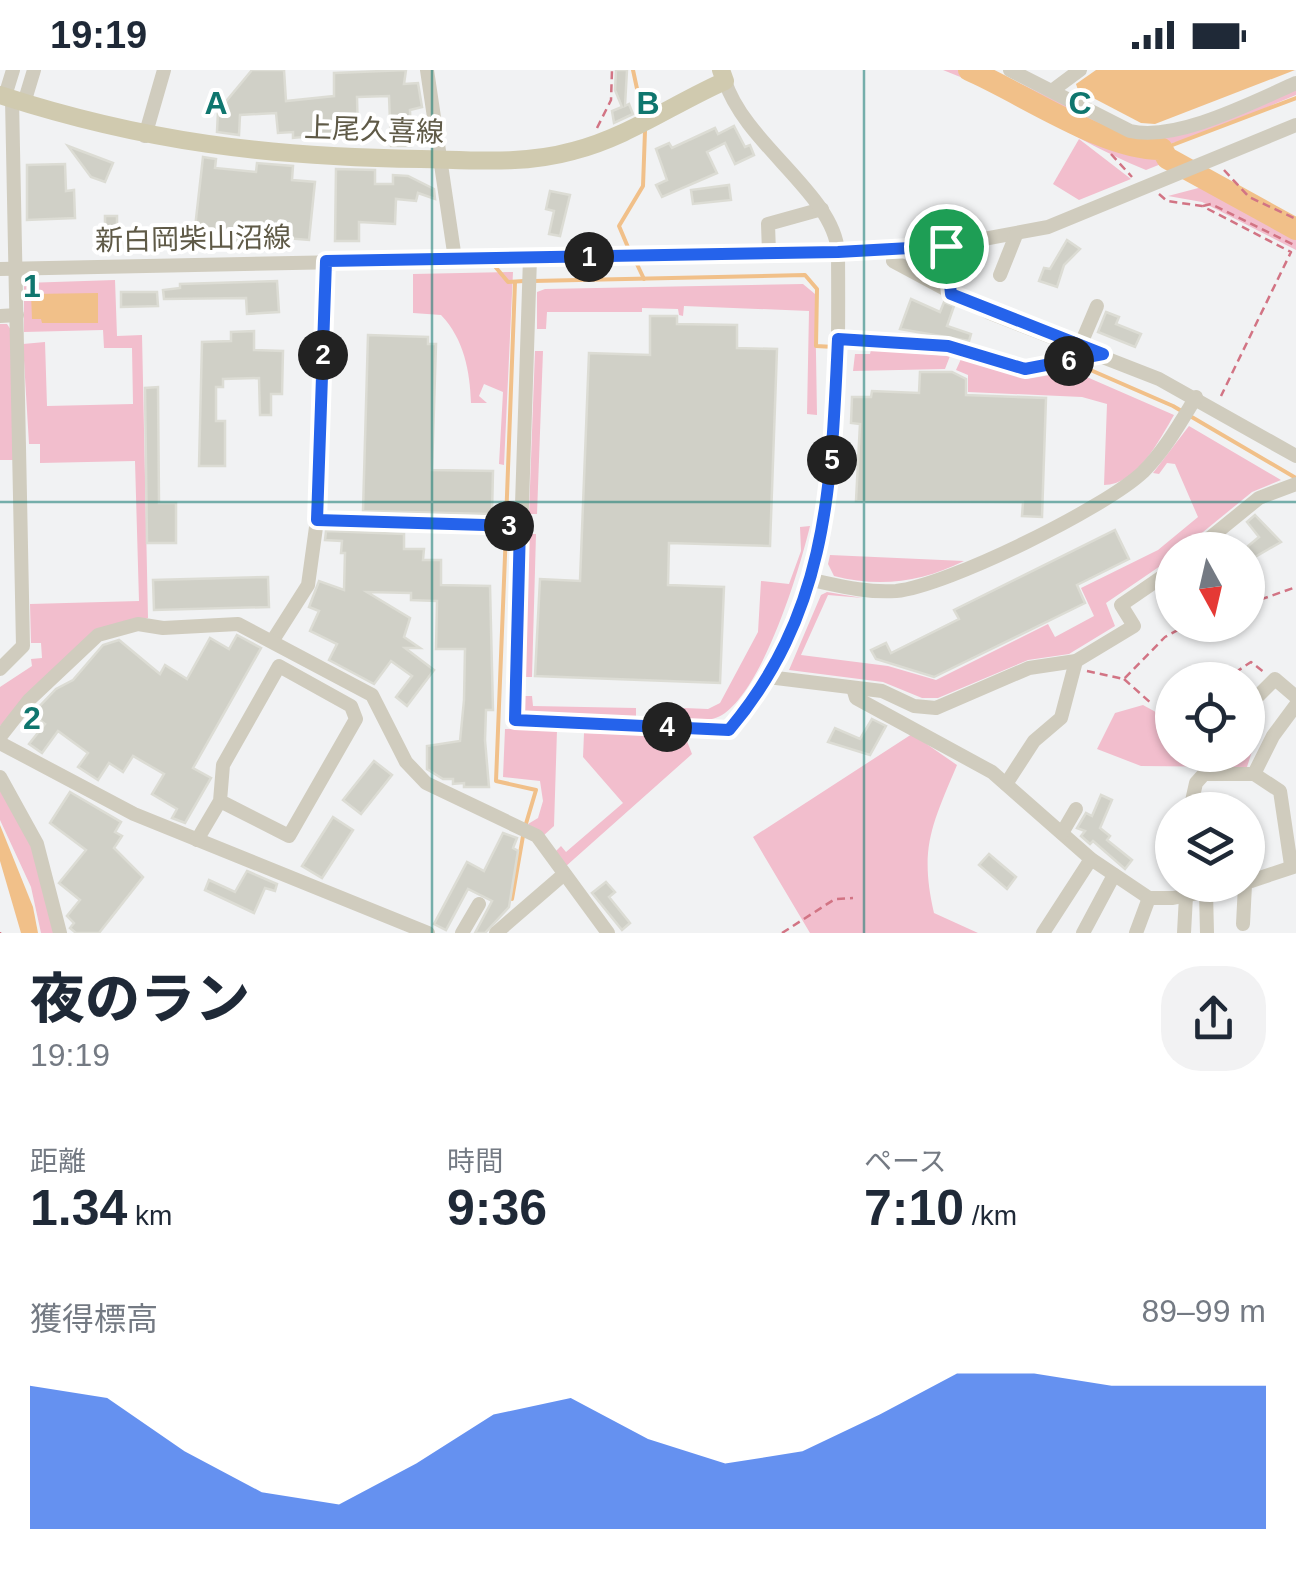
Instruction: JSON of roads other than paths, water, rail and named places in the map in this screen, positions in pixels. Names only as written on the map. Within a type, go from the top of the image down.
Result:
[{"type":"main road","name":"上尾久喜線","points":[[10,98],[145,136],[323,158],[526,160],[598,144],[723,76]]},
{"type":"street","points":[[0,669],[24,646],[17,316],[8,269],[13,70]]},
{"type":"street","points":[[10,98],[34,70]]},
{"type":"street","points":[[145,136],[164,70]]},
{"type":"street","points":[[427,70],[454,259]]},
{"type":"street","points":[[1010,70],[1130,131],[1149,136],[1211,118],[1296,82]]},
{"type":"street","points":[[1053,90],[1080,70]]},
{"type":"street","points":[[530,258],[515,720],[729,730],[768,677],[812,580],[829,494],[838,339],[838,252],[835,228],[746,120],[723,76]]},
{"type":"street","name":"新白岡柴山沼線","points":[[8,269],[770,254],[946,246],[1016,235],[1151,186],[1296,125]]},
{"type":"street","points":[[770,254],[768,224],[822,209]]},
{"type":"street","points":[[1000,275],[1016,235]]},
{"type":"street","points":[[946,246],[951,294]]},
{"type":"street","points":[[273,640],[308,585],[317,520],[326,261]]},
{"type":"street","points":[[893,261],[951,294],[1103,354],[1216,406],[1296,456]]},
{"type":"street","points":[[1080,346],[1097,306]]},
{"type":"street","points":[[0,316],[17,316]]},
{"type":"street","points":[[838,339],[948,346],[1025,369],[1103,354]]},
{"type":"street","points":[[812,580],[877,592],[914,588],[950,578],[1097,504],[1130,483],[1156,457],[1196,397]]},
{"type":"street","points":[[0,467],[20,466]]},
{"type":"street","points":[[1217,532],[1258,498],[1296,484]]},
{"type":"street","points":[[317,520],[520,526]]},
{"type":"street","points":[[768,677],[853,688],[936,708],[1029,668],[1076,664],[1134,626],[1120,605],[1155,581]]},
{"type":"street","points":[[428,933],[134,814],[0,740],[30,700],[98,634],[138,624],[163,628],[238,624],[372,695],[406,762],[426,783],[536,836],[608,933]]},
{"type":"street","points":[[1006,784],[1034,741],[1061,718],[1076,664]]},
{"type":"street","points":[[196,840],[220,800],[223,765],[279,666],[351,706],[356,719],[289,836],[220,800]]},
{"type":"street","points":[[1254,774],[1295,707],[1275,679],[1265,689]]},
{"type":"street","points":[[853,688],[856,698],[992,772],[1091,859],[1149,898],[1155,898]]},
{"type":"street","points":[[1194,792],[1204,774],[1254,774],[1280,792],[1296,795]]},
{"type":"street","points":[[0,777],[42,858],[60,933]]},
{"type":"street","points":[[1265,876],[1294,866],[1280,792]]},
{"type":"street","points":[[1062,834],[1076,809]]},
{"type":"street","points":[[1043,933],[1091,859]]},
{"type":"street","points":[[1083,933],[1114,875]]},
{"type":"street","points":[[496,933],[562,876]]},
{"type":"street","points":[[1136,933],[1149,898]]},
{"type":"street","points":[[1184,933],[1186,902]]},
{"type":"street","points":[[1206,902],[1207,933]]},
{"type":"street","points":[[1243,924],[1244,902]]},
{"type":"street","points":[[462,933],[479,904]]},
{"type":"waterway","points":[[633,70],[642,112]]},
{"type":"waterway","points":[[969,70],[1090,131],[1139,147],[1162,149],[1167,158],[1296,229]]},
{"type":"waterway","points":[[1162,149],[1296,98]]},
{"type":"waterway","points":[[630,252],[619,226],[643,186],[645,131]]},
{"type":"waterway","points":[[635,260],[644,279]]},
{"type":"waterway","points":[[493,264],[508,282],[524,281]]},
{"type":"waterway","points":[[533,281],[805,275],[817,289],[816,346],[834,347]]},
{"type":"waterway","points":[[506,522],[515,282]]},
{"type":"waterway","points":[[1079,365],[1173,406],[1296,478]]},
{"type":"waterway","points":[[506,531],[496,781],[536,790],[525,827]]},
{"type":"waterway","points":[[512,899],[523,836]]}]
